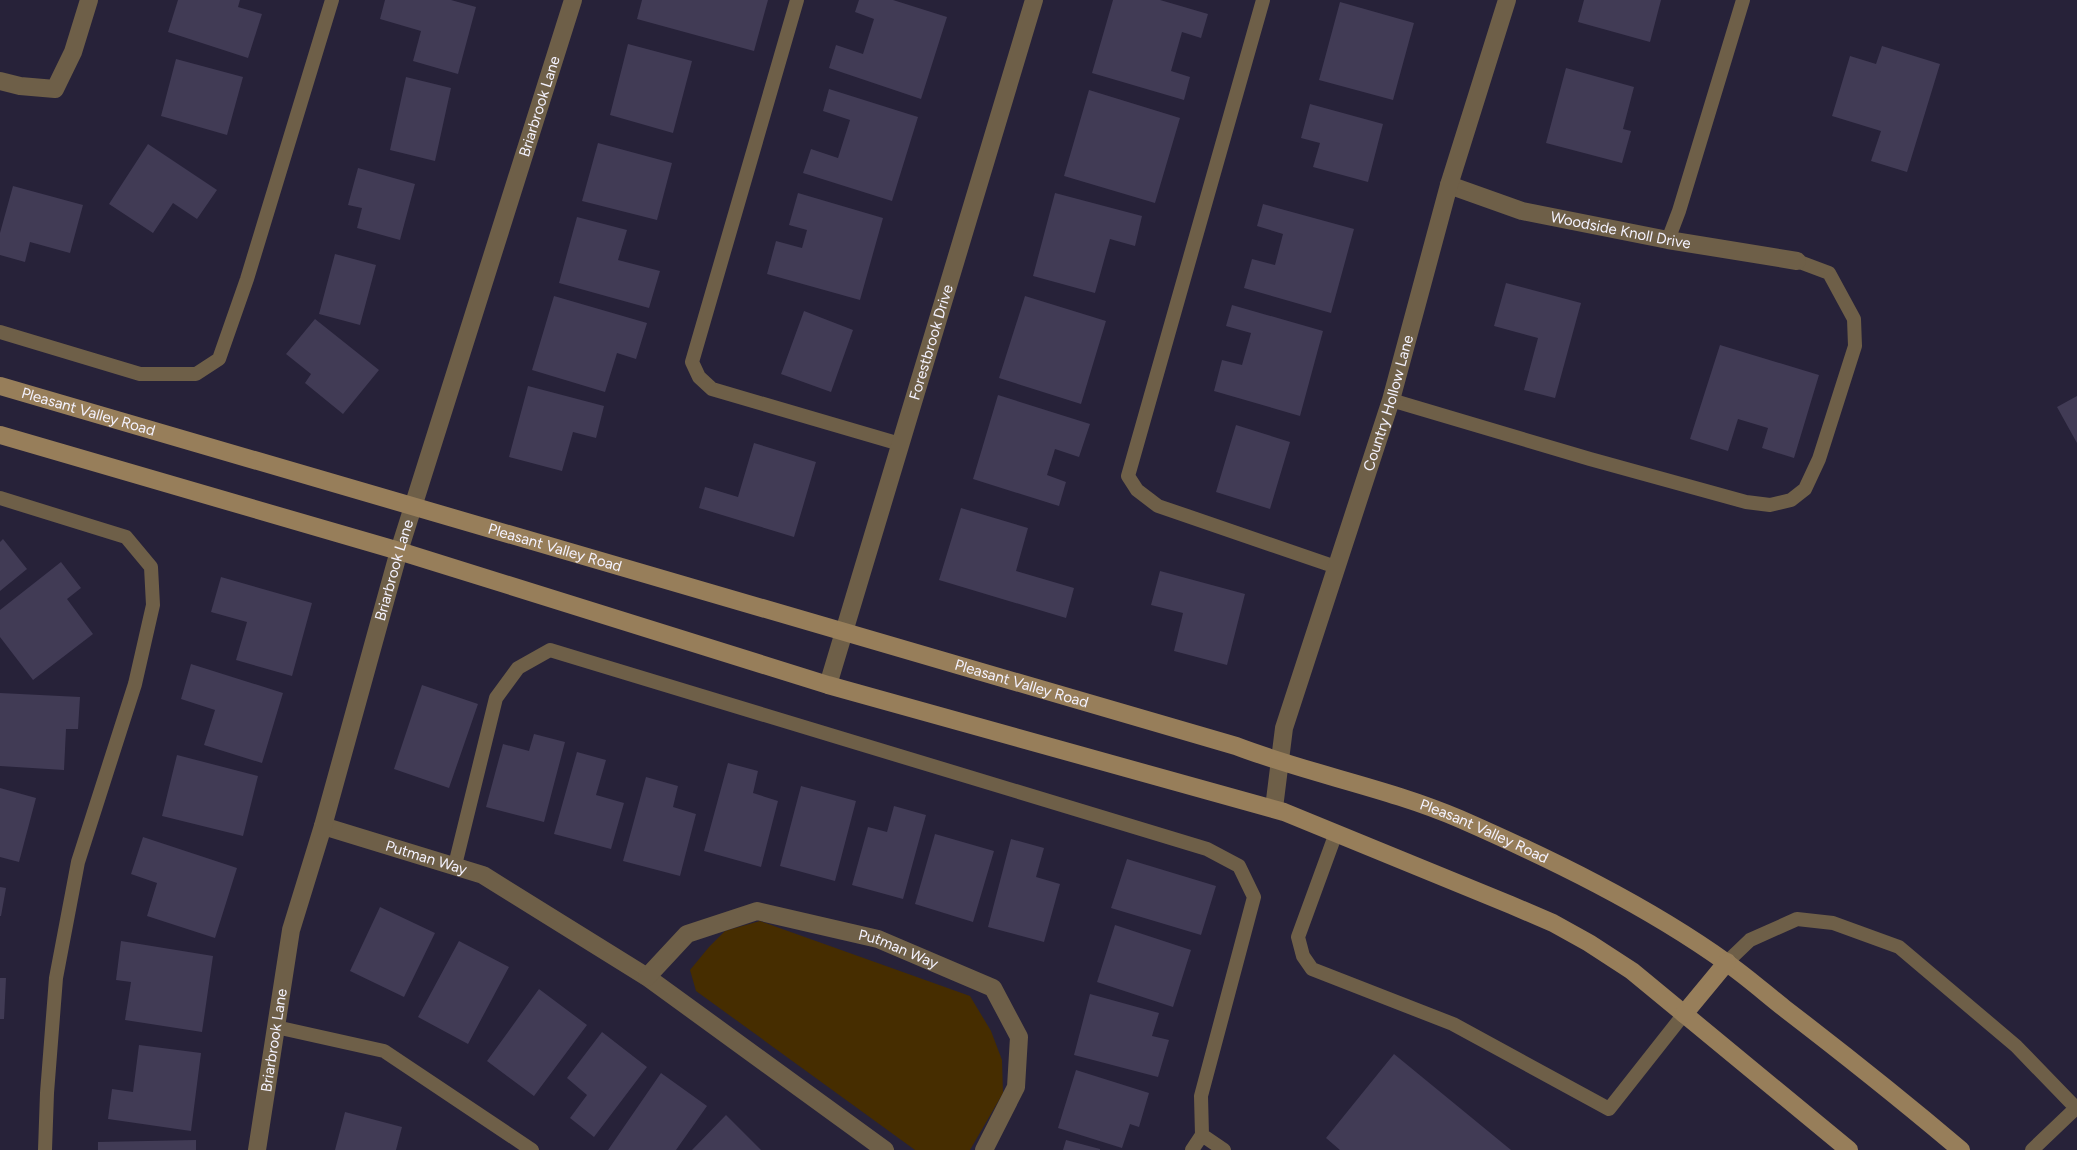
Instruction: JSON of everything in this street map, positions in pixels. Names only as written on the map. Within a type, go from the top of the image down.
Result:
[{"type":"main road","name":"Pleasant Valley Road","points":[[0,387],[1226,743],[1458,819],[1594,882],[1727,962],[1835,1045],[1960,1150]]},
{"type":"main road","points":[[0,435],[399,551],[828,684],[1274,808],[1553,923],[1632,971],[1849,1150]]},
{"type":"main road","points":[[1684,1014],[1727,962]]},
{"type":"street","points":[[0,81],[20,86],[55,89],[73,52],[89,0]]},
{"type":"street","name":"Briarbrook Lane","points":[[257,1150],[291,930],[323,826],[399,551],[573,0]]},
{"type":"street","name":"Forestbrook Drive","points":[[828,684],[1034,0]]},
{"type":"street","name":"Country Hollow Lane","points":[[1274,808],[1284,728],[1391,400],[1449,185],[1507,0]]},
{"type":"street","name":"Woodside Knoll Drive","points":[[1449,185],[1522,211],[1668,240],[1797,261]]},
{"type":"street","name":"Putman Way","points":[[323,826],[483,875],[647,976],[885,1150]]},
{"type":"street","name":"Putman Way","points":[[647,976],[687,934],[757,911],[878,939],[993,988],[1019,1037],[1016,1087],[984,1150]]},
{"type":"lane","points":[[0,332],[140,374],[196,374],[219,359],[247,279],[332,0]]},
{"type":"lane","points":[[797,0],[692,362],[699,377],[712,389],[900,444]]},
{"type":"lane","points":[[1263,0],[1128,476],[1137,490],[1158,506],[1336,567]]},
{"type":"lane","points":[[1668,240],[1679,211],[1743,0]]},
{"type":"lane","points":[[1391,400],[1746,502],[1770,505],[1791,500],[1805,489],[1819,459],[1855,346],[1854,319],[1829,273],[1797,261]]},
{"type":"lane","points":[[0,498],[126,537],[151,567],[153,605],[135,684],[78,861],[56,978],[45,1150]]},
{"type":"lane","points":[[455,865],[496,698],[518,668],[550,650],[1207,849],[1239,866],[1254,897],[1201,1096],[1202,1135],[1192,1150]]},
{"type":"lane","points":[[1336,833],[1299,937],[1303,956],[1312,969],[1453,1024],[1608,1109],[1684,1014]]},
{"type":"lane","points":[[1727,962],[1750,939],[1797,919],[1833,923],[1899,947],[2016,1046],[2077,1104],[2032,1150]]},
{"type":"lane","points":[[276,1027],[384,1051],[532,1150]]},
{"type":"lane","points":[[1202,1135],[1224,1150]]},
{"type":"shaded area","points":[[760,921],[970,996],[991,1031],[1002,1060],[1003,1093],[970,1150],[915,1150],[696,991],[690,970],[709,947],[725,931]]},
{"type":"building","points":[[178,0],[240,0],[238,7],[262,14],[248,58],[168,32]]},
{"type":"building","points":[[385,0],[451,0],[476,7],[458,74],[413,61],[421,31],[380,19]]},
{"type":"building","points":[[642,0],[768,0],[754,51],[637,19]]},
{"type":"building","points":[[859,0],[893,0],[947,17],[921,99],[829,68],[836,45],[863,54],[874,19],[855,12]]},
{"type":"building","points":[[1113,0],[1160,0],[1208,14],[1201,38],[1182,32],[1171,71],[1190,77],[1184,100],[1092,73]]},
{"type":"building","points":[[1584,0],[1661,0],[1650,42],[1578,22]]},
{"type":"building","points":[[1340,2],[1414,23],[1393,100],[1319,80]]},
{"type":"building","points":[[628,44],[692,61],[673,133],[610,115]]},
{"type":"building","points":[[1882,46],[1940,64],[1907,172],[1871,161],[1881,131],[1832,116],[1850,56],[1876,64]]},
{"type":"building","points":[[176,59],[243,77],[227,135],[161,116]]},
{"type":"building","points":[[1566,68],[1634,87],[1623,129],[1631,131],[1622,163],[1546,143]]},
{"type":"building","points":[[406,77],[451,88],[435,161],[390,150]]},
{"type":"building","points":[[829,89],[918,117],[892,201],[803,173],[811,149],[838,158],[850,120],[823,111]]},
{"type":"building","points":[[1089,90],[1180,118],[1155,203],[1064,176]]},
{"type":"building","points":[[1310,104],[1383,124],[1368,182],[1313,167],[1320,143],[1301,138]]},
{"type":"building","points":[[598,143],[672,163],[657,220],[582,201]]},
{"type":"building","points":[[148,144],[217,190],[197,219],[173,203],[153,233],[109,204]]},
{"type":"building","points":[[358,168],[415,184],[400,240],[357,228],[362,208],[348,205]]},
{"type":"building","points":[[13,186],[83,205],[70,253],[30,242],[25,262],[0,255],[0,233]]},
{"type":"building","points":[[798,193],[883,218],[860,300],[767,274],[776,241],[802,248],[807,230],[789,225]]},
{"type":"building","points":[[1055,193],[1142,216],[1135,246],[1110,239],[1095,293],[1033,276]]},
{"type":"building","points":[[1263,204],[1354,229],[1331,313],[1244,288],[1252,259],[1275,265],[1283,234],[1257,226]]},
{"type":"building","points":[[577,217],[627,230],[618,260],[660,271],[649,308],[559,283]]},
{"type":"building","points":[[335,254],[376,265],[360,325],[319,314]]},
{"type":"building","points":[[1506,283],[1581,303],[1555,398],[1524,390],[1538,338],[1494,326]]},
{"type":"building","points":[[554,296],[647,323],[636,359],[617,353],[605,392],[532,370]]},
{"type":"building","points":[[1025,296],[1106,321],[1081,404],[999,378]]},
{"type":"building","points":[[1232,305],[1323,331],[1300,416],[1214,391],[1222,360],[1242,365],[1251,333],[1226,326]]},
{"type":"building","points":[[804,311],[853,330],[831,392],[781,374]]},
{"type":"building","points":[[315,319],[379,370],[343,414],[305,383],[311,374],[286,354]]},
{"type":"building","points":[[1720,345],[1819,375],[1794,458],[1762,448],[1768,428],[1738,419],[1728,451],[1690,439]]},
{"type":"building","points":[[528,386],[604,406],[596,438],[573,432],[562,471],[509,457]]},
{"type":"building","points":[[998,395],[1090,424],[1079,457],[1055,449],[1047,475],[1066,482],[1059,506],[973,479]]},
{"type":"building","points":[[2077,396],[2077,443],[2057,407]]},
{"type":"building","points":[[1236,425],[1290,442],[1270,509],[1216,492]]},
{"type":"building","points":[[754,443],[816,462],[794,537],[699,508],[705,487],[738,497]]},
{"type":"building","points":[[961,508],[1028,528],[1016,571],[1074,588],[1066,618],[939,580]]},
{"type":"building","points":[[3,539],[27,569],[0,591],[0,542]]},
{"type":"building","points":[[61,562],[81,588],[67,599],[93,634],[33,680],[0,637],[0,610]]},
{"type":"building","points":[[1160,571],[1245,594],[1227,665],[1174,651],[1183,613],[1151,605]]},
{"type":"building","points":[[221,577],[312,603],[292,676],[236,660],[247,622],[211,612]]},
{"type":"building","points":[[191,664],[283,693],[262,763],[204,745],[215,710],[181,699]]},
{"type":"building","points":[[422,685],[478,704],[449,788],[394,769]]},
{"type":"building","points":[[0,693],[80,697],[78,729],[66,729],[64,770],[0,766]]},
{"type":"building","points":[[534,734],[565,742],[544,822],[486,807],[503,744],[529,751]]},
{"type":"building","points":[[577,752],[606,760],[596,795],[624,803],[611,849],[554,834]]},
{"type":"building","points":[[177,755],[258,776],[243,836],[162,816]]},
{"type":"building","points":[[728,763],[758,771],[753,793],[778,801],[761,867],[704,851]]},
{"type":"building","points":[[646,777],[678,786],[673,807],[696,814],[680,876],[623,861]]},
{"type":"building","points":[[801,786],[856,801],[835,881],[780,866]]},
{"type":"building","points":[[0,788],[36,798],[19,862],[0,857]]},
{"type":"building","points":[[894,806],[926,815],[903,899],[852,885],[868,827],[887,832]]},
{"type":"building","points":[[935,834],[994,851],[973,922],[915,904]]},
{"type":"building","points":[[143,837],[237,868],[215,938],[147,916],[157,883],[131,874]]},
{"type":"building","points":[[1011,839],[1044,848],[1036,877],[1060,884],[1044,942],[988,927]]},
{"type":"building","points":[[1127,859],[1216,886],[1201,935],[1111,908]]},
{"type":"building","points":[[0,887],[6,888],[1,916],[0,916]]},
{"type":"building","points":[[380,907],[435,933],[404,997],[350,971]]},
{"type":"building","points":[[1115,925],[1191,950],[1173,1007],[1097,982]]},
{"type":"building","points":[[121,941],[213,956],[202,1032],[125,1020],[131,982],[116,980]]},
{"type":"building","points":[[459,941],[509,967],[468,1044],[418,1017]]},
{"type":"building","points":[[0,978],[6,978],[4,1019],[0,1019]]},
{"type":"building","points":[[539,989],[587,1025],[534,1096],[487,1061]]},
{"type":"building","points":[[1090,994],[1159,1013],[1152,1036],[1169,1040],[1158,1077],[1074,1055]]},
{"type":"building","points":[[602,1032],[647,1067],[594,1137],[570,1118],[587,1095],[567,1078]]},
{"type":"building","points":[[139,1045],[201,1053],[191,1131],[108,1119],[112,1089],[133,1092]]},
{"type":"building","points":[[1394,1054],[1511,1150],[1340,1150],[1326,1138]]},
{"type":"building","points":[[1076,1070],[1149,1093],[1139,1127],[1130,1124],[1122,1148],[1058,1128]]},
{"type":"building","points":[[661,1073],[707,1106],[676,1150],[608,1150]]},
{"type":"building","points":[[345,1112],[402,1127],[396,1150],[335,1150]]},
{"type":"building","points":[[726,1115],[761,1150],[692,1150]]},
{"type":"building","points":[[196,1140],[196,1150],[98,1150],[98,1142]]},
{"type":"building","points":[[1066,1140],[1100,1149],[1100,1150],[1063,1150]]}]
